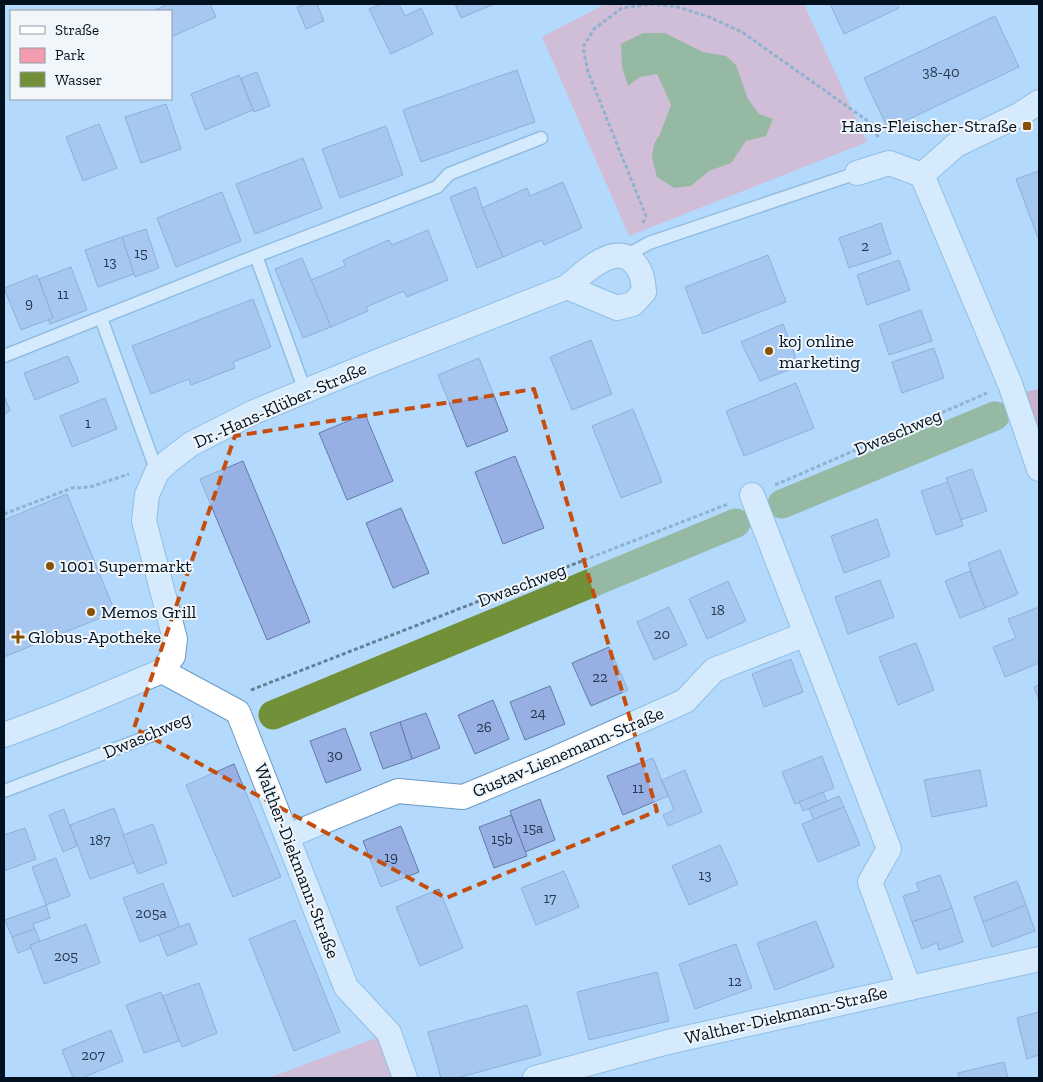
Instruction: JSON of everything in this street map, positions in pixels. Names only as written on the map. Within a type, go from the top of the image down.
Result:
[{"type":"street","points":[[922,176],[956,145],[1039,102]]},
{"type":"street","points":[[858,173],[889,163],[922,176],[1010,384],[1039,469]]},
{"type":"street","name":"Dr.-Hans-Klüber-Straße","points":[[162,671],[173,656],[175,638],[144,521],[147,495],[157,472],[170,460],[191,444],[254,412],[376,362],[567,288],[598,262],[612,256],[626,256]]},
{"type":"street","points":[[567,288],[617,308],[634,304],[644,292],[643,277],[636,265],[626,256]]},
{"type":"street","points":[[752,495],[890,849],[870,882],[909,988]]},
{"type":"street","name":"Gustav-Lienemann-Straße","points":[[288,836],[398,791],[463,797],[685,701],[714,670],[806,634]]},
{"type":"street","points":[[4,735],[162,671]]},
{"type":"street","name":"Walther-Diekmann-Straße","points":[[162,671],[238,712],[346,987],[389,1033],[406,1078]]},
{"type":"street","name":"Walther-Diekmann-Straße","points":[[535,1078],[668,1042],[1039,959]]},
{"type":"lane","points":[[4,356],[256,256],[437,187],[449,174],[541,138]]},
{"type":"lane","points":[[626,256],[649,243],[858,173]]},
{"type":"lane","points":[[256,256],[305,391]]},
{"type":"lane","points":[[101,318],[157,472]]},
{"type":"lane","name":"Dwaschweg","points":[[4,792],[152,735]]},
{"type":"path","points":[[626,256],[646,216],[588,72],[583,47],[594,29],[622,8],[652,4],[678,7],[709,17],[742,32],[872,124],[889,163]]},
{"type":"path","name":"Dwaschweg","points":[[152,735],[242,694],[752,495],[1010,384]]},
{"type":"path","points":[[4,514],[72,488],[90,487],[127,474],[157,472]]},
{"type":"highlighted area","points":[[534,389],[657,811],[446,898],[134,728],[235,436]]},
{"type":"green space","points":[[605,4],[804,4],[867,142],[629,236],[542,37]]},
{"type":"green space","points":[[389,1033],[405,1078],[268,1078]]},
{"type":"shaded area","points":[[1039,389],[1039,432],[1025,392]]},
{"type":"water","points":[[643,33],[665,33],[703,52],[726,56],[736,65],[748,99],[759,114],[773,119],[766,136],[746,141],[731,163],[709,171],[691,186],[674,188],[657,177],[652,158],[654,144],[660,134],[671,105],[657,74],[640,77],[628,86],[622,67],[621,44]]},
{"type":"building","points":[[162,4],[210,4],[216,17],[172,37],[172,10],[155,10],[164,6]]},
{"type":"building","points":[[317,4],[324,21],[306,29],[297,7]]},
{"type":"building","points":[[381,4],[399,4],[405,16],[421,8],[433,34],[391,54],[369,9]]},
{"type":"building","points":[[455,4],[494,4],[461,18]]},
{"type":"building","points":[[830,4],[897,4],[899,8],[844,34]]},
{"type":"building","points":[[995,16],[1019,67],[888,129],[864,78]]},
{"type":"building","points":[[517,70],[535,122],[421,162],[403,110]]},
{"type":"building","points":[[257,72],[270,106],[254,112],[241,78]]},
{"type":"building","points":[[239,75],[253,110],[205,130],[191,94]]},
{"type":"building","points":[[166,104],[181,149],[141,163],[125,117]]},
{"type":"building","points":[[99,124],[117,168],[83,181],[66,137]]},
{"type":"building","points":[[386,126],[403,175],[340,198],[322,149]]},
{"type":"building","points":[[303,158],[322,208],[255,234],[236,184]]},
{"type":"building","points":[[1039,171],[1039,238],[1038,238],[1016,179]]},
{"type":"building","points":[[563,182],[582,228],[544,245],[542,240],[503,257],[482,208],[527,188],[530,196]]},
{"type":"building","points":[[476,187],[482,208],[503,257],[477,268],[450,197]]},
{"type":"building","points":[[222,192],[241,241],[176,267],[157,218]]},
{"type":"building","points":[[881,223],[891,254],[849,268],[839,238]]},
{"type":"building","points":[[146,229],[159,268],[135,277],[122,237]]},
{"type":"building","points":[[428,230],[448,280],[407,297],[404,291],[366,307],[368,311],[331,327],[311,280],[345,266],[343,260],[389,240],[392,245]]},
{"type":"building","points":[[122,237],[134,274],[98,287],[85,250]]},
{"type":"building","points":[[768,255],[786,302],[703,334],[685,287]]},
{"type":"building","points":[[302,258],[331,327],[303,338],[275,269]]},
{"type":"building","points":[[899,260],[910,290],[867,305],[857,275]]},
{"type":"building","points":[[71,267],[87,310],[50,324],[48,319],[53,318],[39,279]]},
{"type":"building","points":[[37,275],[53,318],[21,330],[4,288]]},
{"type":"building","points":[[253,299],[271,347],[233,362],[235,368],[191,385],[189,379],[151,394],[132,346]]},
{"type":"building","points":[[921,310],[932,341],[889,355],[879,325]]},
{"type":"building","name":"koj online marketing","points":[[783,324],[799,366],[760,381],[741,342]]},
{"type":"building","points":[[591,340],[612,394],[572,410],[550,357]]},
{"type":"building","points":[[934,348],[944,378],[902,393],[892,362]]},
{"type":"building","points":[[68,356],[79,382],[35,400],[24,373]]},
{"type":"building","points":[[479,358],[508,431],[467,447],[438,375]]},
{"type":"building","points":[[796,383],[814,428],[744,456],[726,411]]},
{"type":"building","points":[[4,395],[10,411],[4,414]]},
{"type":"building","points":[[105,398],[117,429],[72,447],[60,416]]},
{"type":"building","points":[[633,409],[662,482],[621,498],[592,426]]},
{"type":"building","points":[[365,414],[393,481],[347,500],[319,433]]},
{"type":"building","points":[[515,456],[544,528],[503,544],[475,472]]},
{"type":"building","points":[[243,461],[310,622],[267,640],[200,479]]},
{"type":"building","points":[[972,469],[987,511],[961,520],[946,478]]},
{"type":"building","points":[[948,482],[963,526],[936,535],[921,491]]},
{"type":"building","name":"1001 Supermarkt","points":[[67,494],[115,612],[4,657],[4,520]]},
{"type":"building","points":[[401,508],[429,573],[393,588],[366,523]]},
{"type":"building","points":[[877,519],[890,556],[844,573],[831,536]]},
{"type":"building","points":[[1000,550],[1018,594],[985,608],[968,563]]},
{"type":"building","points":[[970,571],[985,608],[960,618],[945,581]]},
{"type":"building","points":[[880,580],[894,617],[848,634],[835,597]]},
{"type":"building","points":[[728,581],[746,621],[707,639],[689,599]]},
{"type":"building","points":[[669,607],[687,645],[654,660],[637,622]]},
{"type":"building","points":[[1039,607],[1039,663],[1005,677],[993,647],[1016,638],[1008,619]]},
{"type":"building","points":[[916,643],[934,690],[898,705],[879,657]]},
{"type":"building","points":[[609,647],[628,690],[591,706],[572,663]]},
{"type":"building","points":[[791,659],[803,692],[764,707],[752,674]]},
{"type":"building","points":[[1039,685],[1039,700],[1034,687]]},
{"type":"building","points":[[550,686],[565,724],[525,740],[510,702]]},
{"type":"building","points":[[493,700],[509,739],[475,754],[458,715]]},
{"type":"building","points":[[426,713],[440,748],[412,759],[400,722]]},
{"type":"building","points":[[400,722],[412,759],[383,769],[370,733]]},
{"type":"building","points":[[345,728],[361,770],[326,783],[310,741]]},
{"type":"building","points":[[822,756],[834,788],[795,804],[782,772]]},
{"type":"building","points":[[653,758],[668,796],[623,815],[607,776]]},
{"type":"building","points":[[234,764],[281,877],[233,897],[186,785]]},
{"type":"building","points":[[685,770],[702,812],[668,826],[663,815],[674,810],[662,780]]},
{"type":"building","points":[[980,770],[987,806],[932,817],[924,780]]},
{"type":"building","points":[[823,792],[827,801],[803,811],[799,802]]},
{"type":"building","points":[[839,796],[844,807],[814,820],[809,809]]},
{"type":"building","points":[[540,799],[555,840],[525,852],[510,811]]},
{"type":"building","points":[[844,807],[860,845],[818,862],[802,824]]},
{"type":"building","points":[[114,808],[134,863],[90,879],[70,825]]},
{"type":"building","points":[[64,809],[77,846],[63,852],[49,815]]},
{"type":"building","points":[[511,815],[527,856],[494,868],[479,827]]},
{"type":"building","points":[[153,824],[167,863],[138,874],[123,835]]},
{"type":"building","points":[[401,826],[419,872],[381,887],[363,841]]},
{"type":"building","points":[[25,828],[36,859],[4,871],[4,835]]},
{"type":"building","points":[[720,845],[738,884],[689,905],[672,866]]},
{"type":"building","points":[[56,858],[70,896],[46,905],[32,867]]},
{"type":"building","points":[[564,871],[579,907],[536,925],[521,888]]},
{"type":"building","points":[[940,875],[952,908],[912,922],[903,896],[919,891],[916,883]]},
{"type":"building","points":[[1017,881],[1026,905],[983,922],[974,897]]},
{"type":"building","points":[[163,883],[180,927],[140,942],[123,898]]},
{"type":"building","points":[[439,889],[463,948],[420,966],[396,907]]},
{"type":"building","points":[[46,905],[50,918],[33,924],[35,929],[12,937],[5,920]]},
{"type":"building","points":[[1026,905],[1035,931],[992,947],[983,922]]},
{"type":"building","points":[[952,908],[963,942],[939,950],[937,943],[922,949],[912,922]]},
{"type":"building","points":[[295,920],[340,1032],[294,1051],[249,939]]},
{"type":"building","points":[[816,921],[834,967],[775,990],[757,943]]},
{"type":"building","points":[[189,923],[197,944],[167,956],[159,935]]},
{"type":"building","points":[[86,924],[100,963],[44,984],[30,945]]},
{"type":"building","points":[[35,929],[40,941],[30,945],[31,948],[18,953],[12,937]]},
{"type":"building","points":[[736,944],[752,988],[695,1009],[679,964]]},
{"type":"building","points":[[657,972],[669,1021],[589,1040],[577,992]]},
{"type":"building","points":[[199,983],[217,1033],[182,1047],[163,996]]},
{"type":"building","points":[[161,992],[179,1041],[144,1053],[126,1005]]},
{"type":"building","points":[[527,1005],[541,1055],[457,1078],[441,1078],[428,1032]]},
{"type":"building","points":[[1039,1012],[1039,1055],[1027,1059],[1017,1018]]},
{"type":"building","points":[[111,1030],[123,1061],[82,1078],[73,1078],[62,1050]]},
{"type":"building","points":[[1004,1062],[1008,1078],[959,1078],[958,1073]]},
{"type":"waterway","points":[[782,504],[995,416]]},
{"type":"waterway","points":[[273,715],[736,523]]},
{"type":"place","name":"Hans-Fleischer-Straße","points":[[1027,126]]},
{"type":"place","name":"koj online marketing","points":[[769,351]]},
{"type":"place","name":"1001 Supermarkt","points":[[50,566]]},
{"type":"place","name":"Memos Grill","points":[[91,612]]},
{"type":"place","name":"Globus-Apotheke","points":[[18,637]]}]
